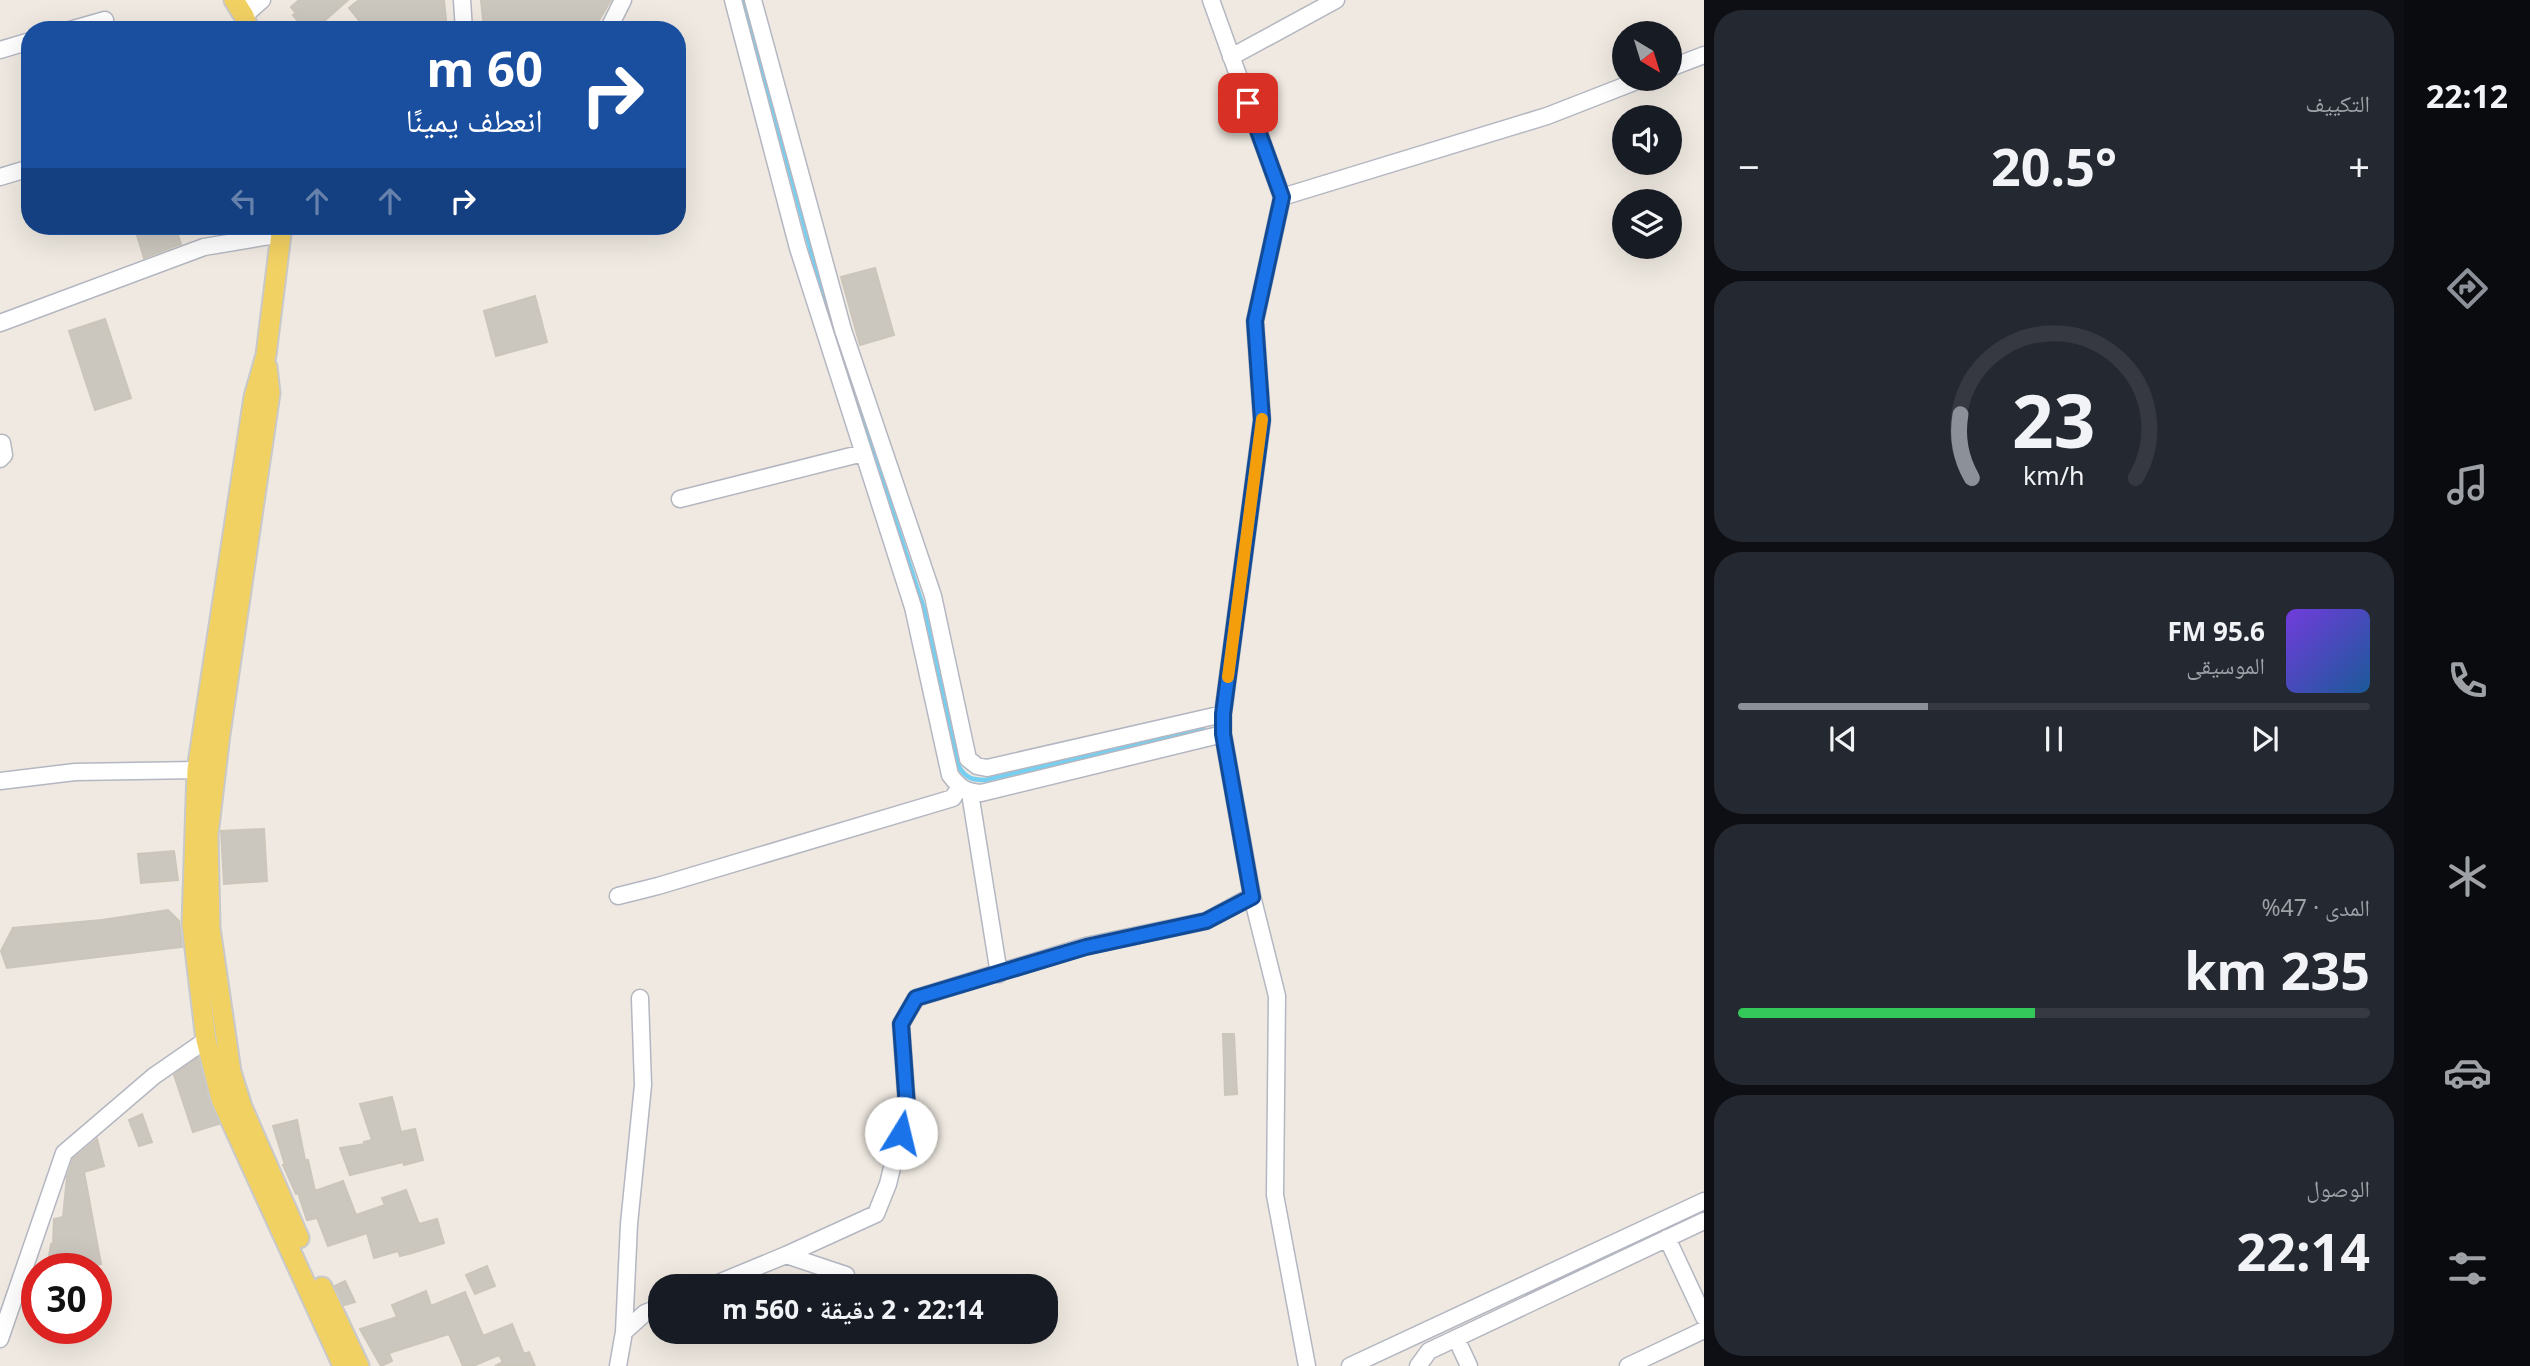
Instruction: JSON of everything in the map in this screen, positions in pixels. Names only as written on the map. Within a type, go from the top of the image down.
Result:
[{"type":"main road","points":[[281,235],[266,355],[254,397],[197,769],[192,924],[206,1040],[221,1099],[343,1366]]},
{"type":"main road","points":[[266,355],[270,393],[220,734],[208,835],[210,929],[231,1072],[242,1107],[297,1234],[359,1366]]},
{"type":"street","points":[[244,12],[262,0]]},
{"type":"street","points":[[462,0],[463,21]]},
{"type":"street","points":[[612,21],[623,0]]},
{"type":"street","points":[[733,0],[798,248],[913,607],[950,775],[964,790],[999,974]]},
{"type":"street","points":[[753,0],[843,330],[933,596],[968,759],[977,766],[987,768],[1223,714]]},
{"type":"street","points":[[1211,0],[1282,197],[1255,321],[1262,420],[1223,714],[1223,734],[1252,897],[1278,996],[1275,1195],[1307,1366]]},
{"type":"street","points":[[1231,57],[1336,0]]},
{"type":"street","points":[[0,50],[21,44]]},
{"type":"street","points":[[1682,63],[1704,55]]},
{"type":"street","points":[[1282,197],[1547,116],[1612,91]]},
{"type":"street","points":[[0,177],[21,171]]},
{"type":"street","points":[[0,324],[204,247],[259,235]]},
{"type":"street","points":[[825,335],[843,330]]},
{"type":"street","points":[[680,499],[863,453]]},
{"type":"street","points":[[618,896],[953,798],[964,790],[981,793],[1223,734]]},
{"type":"street","points":[[0,781],[75,772],[197,769]]},
{"type":"street","points":[[740,1274],[876,1214],[888,1184],[907,1107],[901,1024],[916,998],[1086,947],[1206,921],[1252,897]]},
{"type":"street","points":[[618,1366],[624,1332],[629,1224],[643,1085],[640,998]]},
{"type":"street","points":[[0,1339],[64,1153],[154,1076],[206,1040]]},
{"type":"street","points":[[1350,1366],[1704,1201]]},
{"type":"street","points":[[1418,1366],[1429,1351],[1704,1221]]},
{"type":"street","points":[[1667,1238],[1704,1317]]},
{"type":"street","points":[[786,1255],[843,1274]]},
{"type":"street","points":[[624,1332],[648,1312]]},
{"type":"street","points":[[1628,1366],[1704,1330]]},
{"type":"street","points":[[1455,1338],[1469,1366]]},
{"type":"building","points":[[299,0],[348,0],[324,21],[298,21],[291,7]]},
{"type":"building","points":[[359,0],[444,0],[446,20],[360,21],[349,8]]},
{"type":"building","points":[[481,0],[611,0],[598,21],[483,21]]},
{"type":"building","points":[[137,235],[178,235],[181,244],[144,258]]},
{"type":"building","points":[[875,268],[894,335],[860,345],[841,277]]},
{"type":"building","points":[[535,296],[547,342],[496,356],[484,311]]},
{"type":"building","points":[[105,319],[131,398],[95,410],[69,331]]},
{"type":"building","points":[[264,829],[267,881],[224,884],[221,831]]},
{"type":"building","points":[[174,851],[178,880],[141,883],[138,854]]},
{"type":"building","points":[[168,910],[179,921],[182,947],[7,968],[1,951],[13,928],[102,920]]},
{"type":"building","points":[[1223,1034],[1234,1034],[1237,1094],[1225,1095]]},
{"type":"building","points":[[198,1058],[209,1102],[219,1124],[193,1132],[174,1075]]},
{"type":"building","points":[[392,1097],[401,1132],[415,1129],[423,1160],[350,1175],[340,1148],[365,1144],[364,1142],[372,1140],[360,1104]]},
{"type":"building","points":[[142,1114],[152,1142],[139,1146],[129,1120]]},
{"type":"building","points":[[297,1120],[315,1191],[343,1181],[356,1215],[385,1205],[382,1198],[406,1190],[419,1224],[437,1219],[444,1243],[400,1256],[398,1251],[374,1258],[367,1233],[328,1246],[317,1218],[307,1220],[298,1193],[296,1194],[283,1165],[273,1126]]},
{"type":"building","points":[[97,1139],[104,1166],[84,1172],[99,1253],[50,1253],[53,1244],[54,1219],[63,1217],[67,1177],[73,1159]]},
{"type":"building","points":[[487,1266],[495,1286],[475,1294],[466,1275]]},
{"type":"building","points":[[345,1281],[355,1302],[344,1305],[335,1286]]},
{"type":"building","points":[[426,1291],[431,1306],[465,1292],[483,1336],[512,1324],[524,1354],[529,1352],[535,1366],[495,1366],[503,1362],[499,1355],[473,1366],[463,1366],[449,1334],[389,1353],[392,1361],[381,1366],[360,1329],[397,1317],[392,1305]]},
{"type":"waterway","points":[[744,0],[829,318]]},
{"type":"waterway","points":[[840,350],[924,609],[959,767],[964,774],[973,779],[985,780],[1203,729]]},
{"type":"slow traffic","points":[[1228,677],[1262,419]]},
{"type":"route","points":[[901,1133],[907,1107],[901,1024],[916,998],[1086,947],[1206,921],[1252,897],[1223,734],[1223,714],[1262,420],[1255,321],[1282,197],[1248,103]]}]
